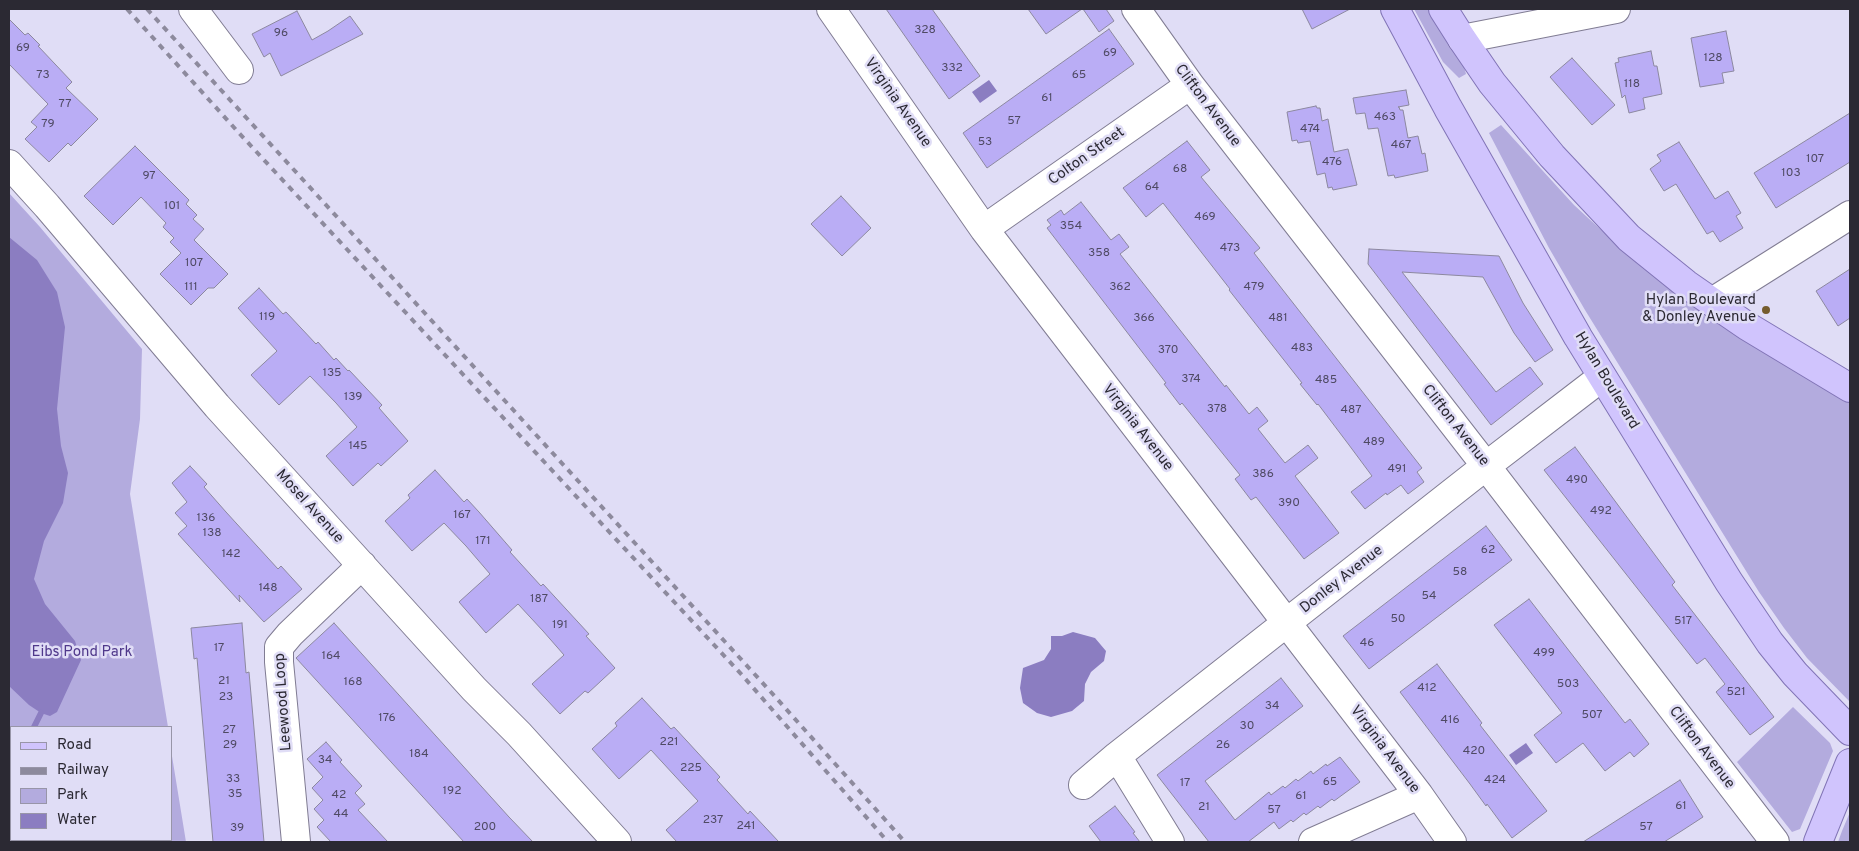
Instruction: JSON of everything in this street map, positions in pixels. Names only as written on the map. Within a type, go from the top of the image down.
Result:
[{"type":"main road","name":"Hylan Boulevard","points":[[1395,9],[1453,116],[1602,377],[1729,582],[1770,643],[1795,674],[1850,731]]},
{"type":"main road","points":[[1443,9],[1492,83],[1546,149],[1608,218],[1653,258],[1712,302],[1747,326],[1850,388]]},
{"type":"main road","points":[[1818,842],[1850,763]]},
{"type":"street","points":[[193,9],[239,70]]},
{"type":"street","name":"Virginia Avenue","points":[[831,9],[984,229],[1419,795],[1452,842]]},
{"type":"street","name":"Clifton Avenue","points":[[1136,9],[1190,85],[1486,466],[1766,840]]},
{"type":"street","points":[[1462,39],[1599,10]]},
{"type":"street","name":"Colton Street","points":[[984,229],[1190,85]]},
{"type":"street","name":"Mosel Avenue","points":[[9,164],[217,406],[474,690],[520,734],[618,842]]},
{"type":"street","points":[[1712,302],[1850,215]]},
{"type":"street","name":"Donley Avenue","points":[[1083,785],[1486,466],[1602,377]]},
{"type":"street","name":"Leewood Loop","points":[[296,842],[279,647],[290,634],[362,565]]},
{"type":"street","points":[[1118,756],[1170,842]]},
{"type":"street","points":[[1313,842],[1419,795]]},
{"type":"green space","points":[[1414,9],[1434,9],[1463,63],[1466,74],[1459,78],[1443,62]]},
{"type":"green space","points":[[1501,125],[1574,205],[1612,240],[1850,401],[1850,702],[1807,658],[1759,592],[1585,310],[1549,248],[1489,133]]},
{"type":"green space","name":"Eibs Pond Park","points":[[9,193],[40,227],[142,349],[140,419],[130,494],[168,726],[10,726],[10,841],[172,841],[172,756],[186,842],[9,842]]},
{"type":"green space","points":[[1793,707],[1830,743],[1833,751],[1800,829],[1792,832],[1737,762]]},
{"type":"green space","points":[[1850,812],[1850,842],[1838,842],[1842,831]]},
{"type":"water","points":[[989,80],[997,91],[980,103],[972,92]]},
{"type":"water","points":[[9,237],[37,260],[57,292],[65,327],[57,409],[61,446],[68,473],[63,503],[44,541],[34,579],[45,604],[75,641],[81,660],[57,712],[50,716],[41,713],[29,705],[9,686]]},
{"type":"water","points":[[1073,632],[1095,638],[1106,651],[1104,661],[1091,672],[1085,684],[1084,701],[1072,711],[1051,717],[1037,713],[1023,703],[1020,688],[1023,668],[1044,660],[1051,649],[1051,636],[1062,636]]},
{"type":"water","points":[[1526,743],[1533,753],[1516,765],[1509,755]]},
{"type":"building","points":[[886,9],[932,9],[980,76],[949,99]]},
{"type":"building","points":[[1028,9],[1082,9],[1046,34]]},
{"type":"building","points":[[1083,9],[1106,9],[1114,21],[1099,32]]},
{"type":"building","points":[[1302,9],[1350,9],[1312,29]]},
{"type":"building","points":[[297,11],[312,40],[350,16],[363,34],[281,76],[270,53],[264,57],[252,34]]},
{"type":"building","points":[[9,19],[25,35],[28,33],[40,45],[38,46],[72,82],[66,88],[98,119],[71,146],[68,143],[49,162],[25,139],[37,127],[31,122],[48,104],[9,64]]},
{"type":"building","points":[[1109,29],[1134,64],[987,168],[963,133]]},
{"type":"building","points":[[1726,31],[1734,71],[1722,73],[1724,83],[1700,87],[1691,38]]},
{"type":"building","points":[[1651,51],[1654,66],[1657,66],[1662,94],[1643,98],[1645,109],[1629,113],[1625,95],[1622,98],[1615,63],[1619,62],[1618,58]]},
{"type":"building","points":[[1572,58],[1615,105],[1592,125],[1550,77]]},
{"type":"building","points":[[1406,90],[1409,105],[1398,107],[1400,110],[1403,110],[1408,138],[1418,136],[1422,154],[1425,153],[1428,171],[1395,178],[1394,175],[1388,176],[1378,128],[1368,129],[1365,113],[1356,114],[1353,98]]},
{"type":"building","points":[[1316,106],[1320,108],[1322,121],[1328,119],[1334,152],[1348,149],[1357,185],[1333,190],[1332,187],[1328,188],[1325,173],[1317,175],[1310,141],[1298,143],[1297,140],[1292,141],[1287,112]]},
{"type":"building","points":[[1850,113],[1850,162],[1776,208],[1754,173]]},
{"type":"building","points":[[1187,141],[1210,170],[1201,177],[1260,248],[1254,253],[1422,468],[1417,472],[1424,482],[1408,494],[1401,485],[1387,495],[1386,493],[1365,509],[1351,492],[1372,476],[1349,445],[1318,404],[1300,384],[1302,383],[1163,203],[1146,217],[1123,188]]},
{"type":"building","points":[[1679,142],[1715,199],[1728,191],[1741,213],[1736,216],[1743,228],[1720,242],[1713,231],[1707,234],[1676,184],[1664,191],[1650,169],[1661,161],[1657,155]]},
{"type":"building","points":[[135,146],[189,200],[186,204],[197,215],[193,219],[204,229],[194,240],[228,274],[214,288],[208,288],[191,305],[160,274],[181,253],[170,242],[174,238],[163,227],[166,223],[141,197],[113,225],[84,196]]},
{"type":"building","points":[[841,196],[871,228],[842,256],[811,224]]},
{"type":"building","points":[[1081,202],[1111,240],[1119,234],[1129,247],[1120,254],[1225,387],[1226,385],[1249,414],[1257,407],[1268,421],[1258,429],[1285,463],[1308,445],[1318,458],[1295,476],[1339,533],[1304,559],[1256,497],[1251,500],[1235,479],[1240,475],[1182,403],[1180,405],[1164,384],[1166,383],[1047,228],[1051,225],[1047,220],[1061,210],[1064,215]]},
{"type":"building","points":[[1369,249],[1499,256],[1523,303],[1553,350],[1535,362],[1514,333],[1483,277],[1402,272],[1496,392],[1530,367],[1543,384],[1491,425],[1368,264]]},
{"type":"building","points":[[1850,269],[1850,318],[1838,326],[1816,291]]},
{"type":"building","points":[[259,288],[283,314],[286,312],[316,344],[318,342],[334,360],[336,358],[349,370],[382,405],[379,408],[408,441],[381,466],[378,463],[353,486],[326,456],[357,427],[336,403],[310,376],[279,405],[251,375],[277,351],[238,308]]},
{"type":"building","points":[[1575,447],[1675,582],[1672,585],[1774,717],[1750,735],[1716,692],[1725,684],[1705,658],[1697,664],[1544,470]]},
{"type":"building","points":[[190,466],[207,484],[204,487],[226,512],[278,569],[281,566],[302,589],[264,622],[239,595],[240,602],[178,534],[187,526],[175,513],[187,502],[172,483]]},
{"type":"building","points":[[435,470],[464,502],[467,499],[479,512],[512,550],[510,552],[541,586],[543,584],[589,634],[586,636],[615,668],[588,693],[585,691],[560,714],[532,684],[564,655],[543,631],[518,604],[486,633],[459,602],[490,574],[466,546],[444,523],[412,551],[385,521],[410,498],[408,495]]},
{"type":"building","points":[[1486,526],[1512,560],[1369,669],[1343,636]]},
{"type":"building","points":[[1529,599],[1625,723],[1630,719],[1649,744],[1634,757],[1630,752],[1605,771],[1583,743],[1556,763],[1534,735],[1562,713],[1494,625]]},
{"type":"building","points":[[242,623],[246,673],[249,672],[264,842],[213,842],[197,658],[194,659],[191,628]]},
{"type":"building","points":[[334,623],[533,842],[464,842],[296,658]]},
{"type":"building","points":[[1437,664],[1482,723],[1480,725],[1547,811],[1512,838],[1400,692]]},
{"type":"building","points":[[1281,678],[1303,706],[1205,781],[1235,820],[1269,792],[1271,795],[1283,786],[1285,788],[1296,779],[1298,781],[1311,771],[1313,774],[1326,764],[1327,766],[1340,757],[1360,782],[1334,801],[1332,799],[1320,808],[1318,806],[1306,815],[1304,813],[1293,822],[1291,820],[1279,829],[1274,822],[1248,842],[1209,842],[1157,775]]},
{"type":"building","points":[[642,698],[671,729],[674,727],[720,777],[717,780],[748,814],[750,811],[779,842],[677,842],[666,830],[698,801],[651,750],[619,779],[592,749],[617,726],[615,723]]},
{"type":"building","points":[[326,742],[342,760],[340,762],[362,786],[355,793],[365,804],[358,810],[388,842],[331,842],[317,827],[324,820],[314,809],[323,800],[312,788],[323,777],[307,759]]},
{"type":"building","points":[[1680,780],[1703,817],[1683,830],[1664,842],[1583,842]]},
{"type":"building","points":[[1115,806],[1135,832],[1133,833],[1140,842],[1101,842],[1089,826]]},
{"type":"waterway","points":[[34,726],[41,713]]},
{"type":"railway","points":[[127,9],[239,133],[742,675],[888,842]]},
{"type":"railway","points":[[147,9],[770,691],[905,842]]},
{"type":"place","name":"Hylan Boulevard & Donley Avenue","points":[[1766,310]]}]
